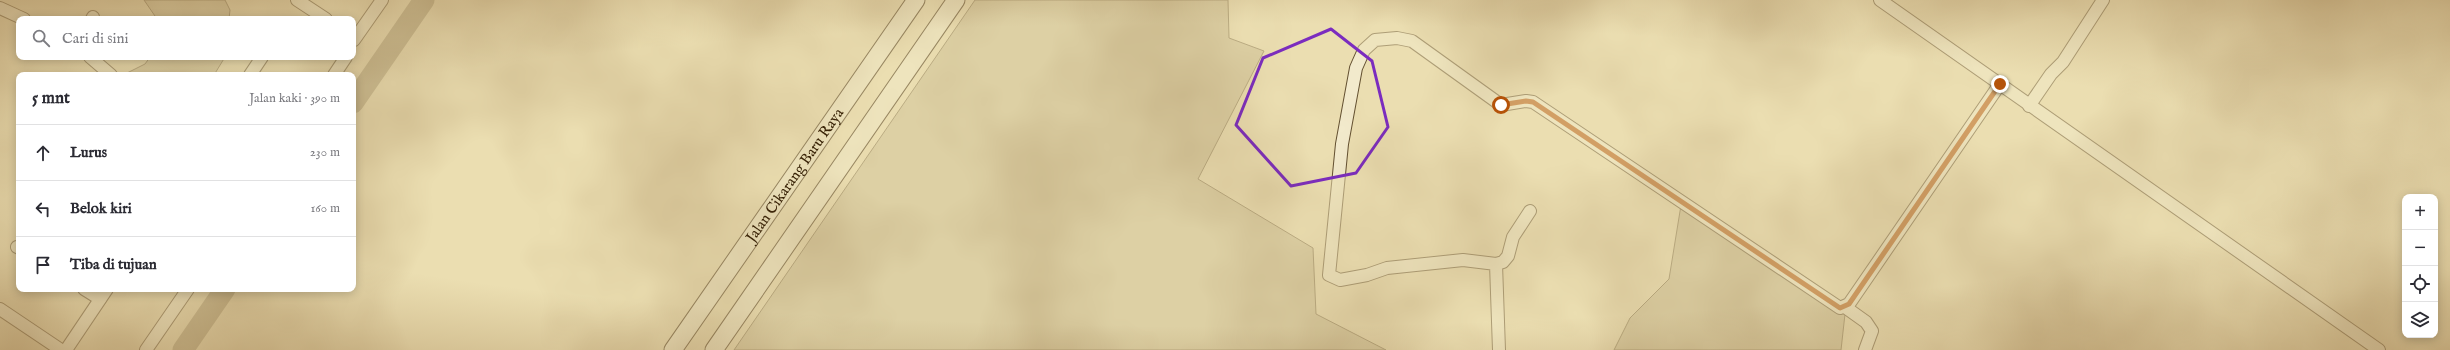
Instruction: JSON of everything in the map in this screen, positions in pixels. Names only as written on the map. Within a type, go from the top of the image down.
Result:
[{"type":"main road","name":"Jalan Cikarang Baru Raya","points":[[673,350],[916,0]]},
{"type":"main road","points":[[714,350],[956,0]]},
{"type":"street","points":[[298,0],[322,16]]},
{"type":"street","points":[[356,38],[382,0]]},
{"type":"street","points":[[1880,0],[2029,106],[2379,350]]},
{"type":"street","points":[[2029,106],[2051,74],[2063,62],[2103,0]]},
{"type":"street","points":[[0,8],[17,16]]},
{"type":"street","points":[[1530,210],[1513,237],[1508,256],[1503,262],[1496,264],[1463,260],[1387,268],[1367,275],[1340,280],[1329,275],[1328,269],[1342,144],[1356,68],[1364,50],[1374,40],[1397,38],[1412,41],[1501,105],[1526,101],[1533,102],[1835,306],[1845,307],[1866,322],[1872,331],[1865,350]]},
{"type":"street","points":[[94,60],[108,72]]},
{"type":"street","points":[[252,72],[258,60]]},
{"type":"street","points":[[336,72],[344,60]]},
{"type":"street","points":[[1845,307],[2000,84]]},
{"type":"street","points":[[1496,264],[1499,350]]},
{"type":"street","points":[[89,292],[100,299]]},
{"type":"street","points":[[0,309],[69,349],[105,292]]},
{"type":"street","points":[[146,350],[186,292]]},
{"type":"highlighted area","points":[[1331,29],[1372,61],[1388,127],[1356,173],[1291,186],[1236,125],[1263,58]]},
{"type":"shaded area","points":[[144,0],[225,0],[230,10],[229,16],[155,16]]},
{"type":"shaded area","points":[[975,0],[1228,0],[1229,38],[1264,51],[1198,179],[1313,248],[1316,314],[1386,350],[734,350]]},
{"type":"shaded area","points":[[148,60],[223,60],[216,72],[129,72],[145,64]]},
{"type":"shaded area","points":[[1682,199],[1845,314],[1841,350],[1614,350],[1630,318],[1669,279]]},
{"type":"waterway","points":[[356,99],[424,0]]},
{"type":"waterway","points":[[183,350],[223,292]]},
{"type":"route","points":[[1501,105],[1506,106],[1526,101],[1533,102],[1840,308],[1849,304],[2000,84]]}]
